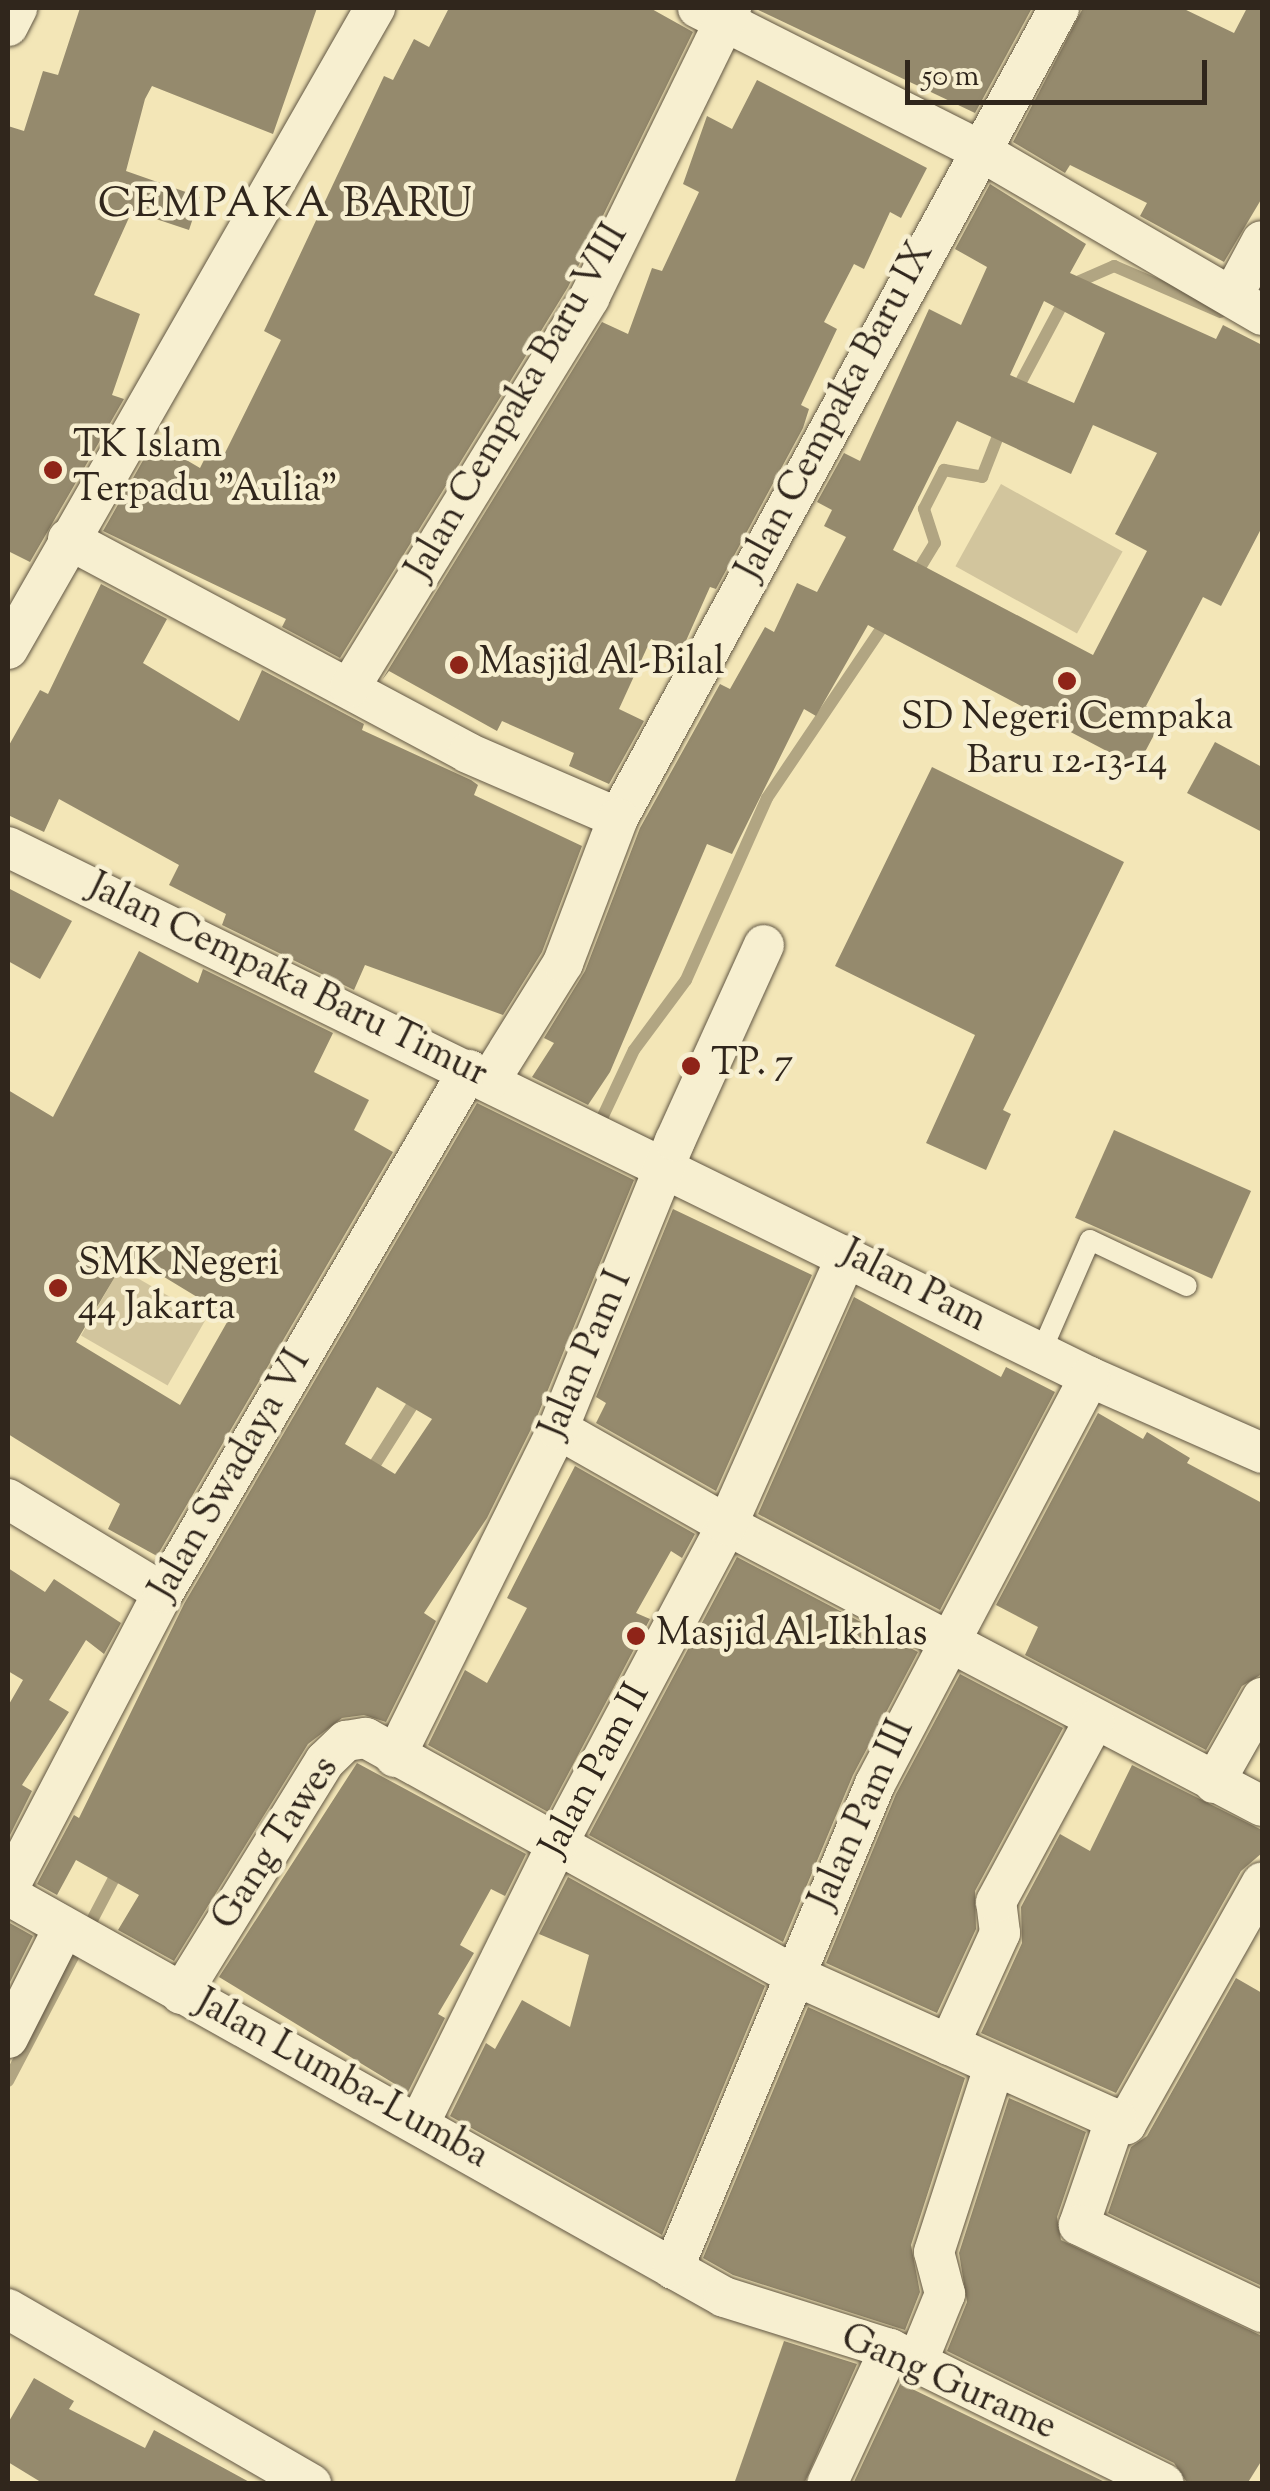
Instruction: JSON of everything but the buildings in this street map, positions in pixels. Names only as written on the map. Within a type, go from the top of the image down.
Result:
[{"type":"street","points":[[8,26],[16,8]]},
{"type":"street","points":[[8,649],[376,8]]},
{"type":"street","name":"Jalan Cempaka Baru IX","points":[[480,1075],[563,964],[618,818],[977,149],[1060,8]]},
{"type":"street","points":[[718,12],[977,149],[1248,305],[1262,241]]},
{"type":"street","name":"Jalan Cempaka Baru VIII","points":[[350,686],[476,492],[589,298],[718,12]]},
{"type":"street","points":[[68,539],[350,686],[468,753],[618,818]]},
{"type":"street","name":"Jalan Cempaka Baru Timur","points":[[8,847],[568,1116]]},
{"type":"street","name":"Jalan Pam I","points":[[394,1757],[558,1429],[764,945]]},
{"type":"street","name":"Jalan Swadaya VI","points":[[8,1892],[164,1593],[480,1075]]},
{"type":"street","name":"Jalan Pam","points":[[568,1116],[1090,1376],[1262,1453]]},
{"type":"street","name":"Jalan Pam II","points":[[420,2122],[559,1841],[726,1525],[846,1255]]},
{"type":"street","name":"Jalan Pam III","points":[[673,2269],[875,1784],[946,1640],[1090,1376]]},
{"type":"street","points":[[558,1429],[726,1525],[1262,1806]]},
{"type":"street","points":[[8,1499],[164,1593]]},
{"type":"street","points":[[1214,1784],[1262,1698]]},
{"type":"street","points":[[950,2044],[1000,1934],[996,1902],[1094,1721]]},
{"type":"street","name":"Gang Tawes","points":[[180,1994],[326,1761],[346,1742],[366,1738],[394,1757]]},
{"type":"street","points":[[394,1757],[559,1841],[794,1976],[994,2067],[1132,2122],[1262,1883]]},
{"type":"street","name":"Jalan Lumba-Lumba","points":[[8,1892],[72,1936],[420,2122],[673,2269]]},
{"type":"street","points":[[8,2038],[72,1936]]},
{"type":"street","points":[[828,2484],[945,2294],[934,2252],[994,2067]]},
{"type":"street","points":[[1116,2118],[1079,2225],[1262,2312]]},
{"type":"street","name":"Gang Gurame","points":[[673,2269],[764,2312],[903,2357],[1164,2484]]},
{"type":"street","points":[[8,2310],[311,2484]]},
{"type":"lane","points":[[1041,1352],[1090,1240],[1187,1286]]},
{"type":"shaded area","points":[[1001,484],[1123,551],[1077,634],[955,566]]},
{"type":"shaded area","points":[[120,1268],[207,1318],[168,1386],[81,1336]]},
{"type":"waterway","points":[[1015,393],[1073,284],[1114,266],[1221,312]]},
{"type":"waterway","points":[[913,579],[935,543],[924,509],[944,470],[982,477],[1002,426]]},
{"type":"waterway","points":[[596,1131],[634,1050],[686,980],[767,798],[889,617]]},
{"type":"waterway","points":[[367,1477],[420,1393]]},
{"type":"waterway","points":[[8,2081],[119,1869]]},
{"type":"place","name":"TK Islam Terpadu \"Aulia\"","points":[[53,470]]},
{"type":"place","name":"Masjid Al-Bilal","points":[[459,665]]},
{"type":"place","name":"SD Negeri Cempaka Baru 12-13-14","points":[[1067,681]]},
{"type":"place","name":"TP. 7","points":[[691,1066]]},
{"type":"place","name":"SMK Negeri 44 Jakarta","points":[[58,1288]]},
{"type":"place","name":"Masjid Al-Ikhlas","points":[[636,1636]]},
{"type":"district","name":"CEMPAKA BARU","points":[[286,206]]}]
